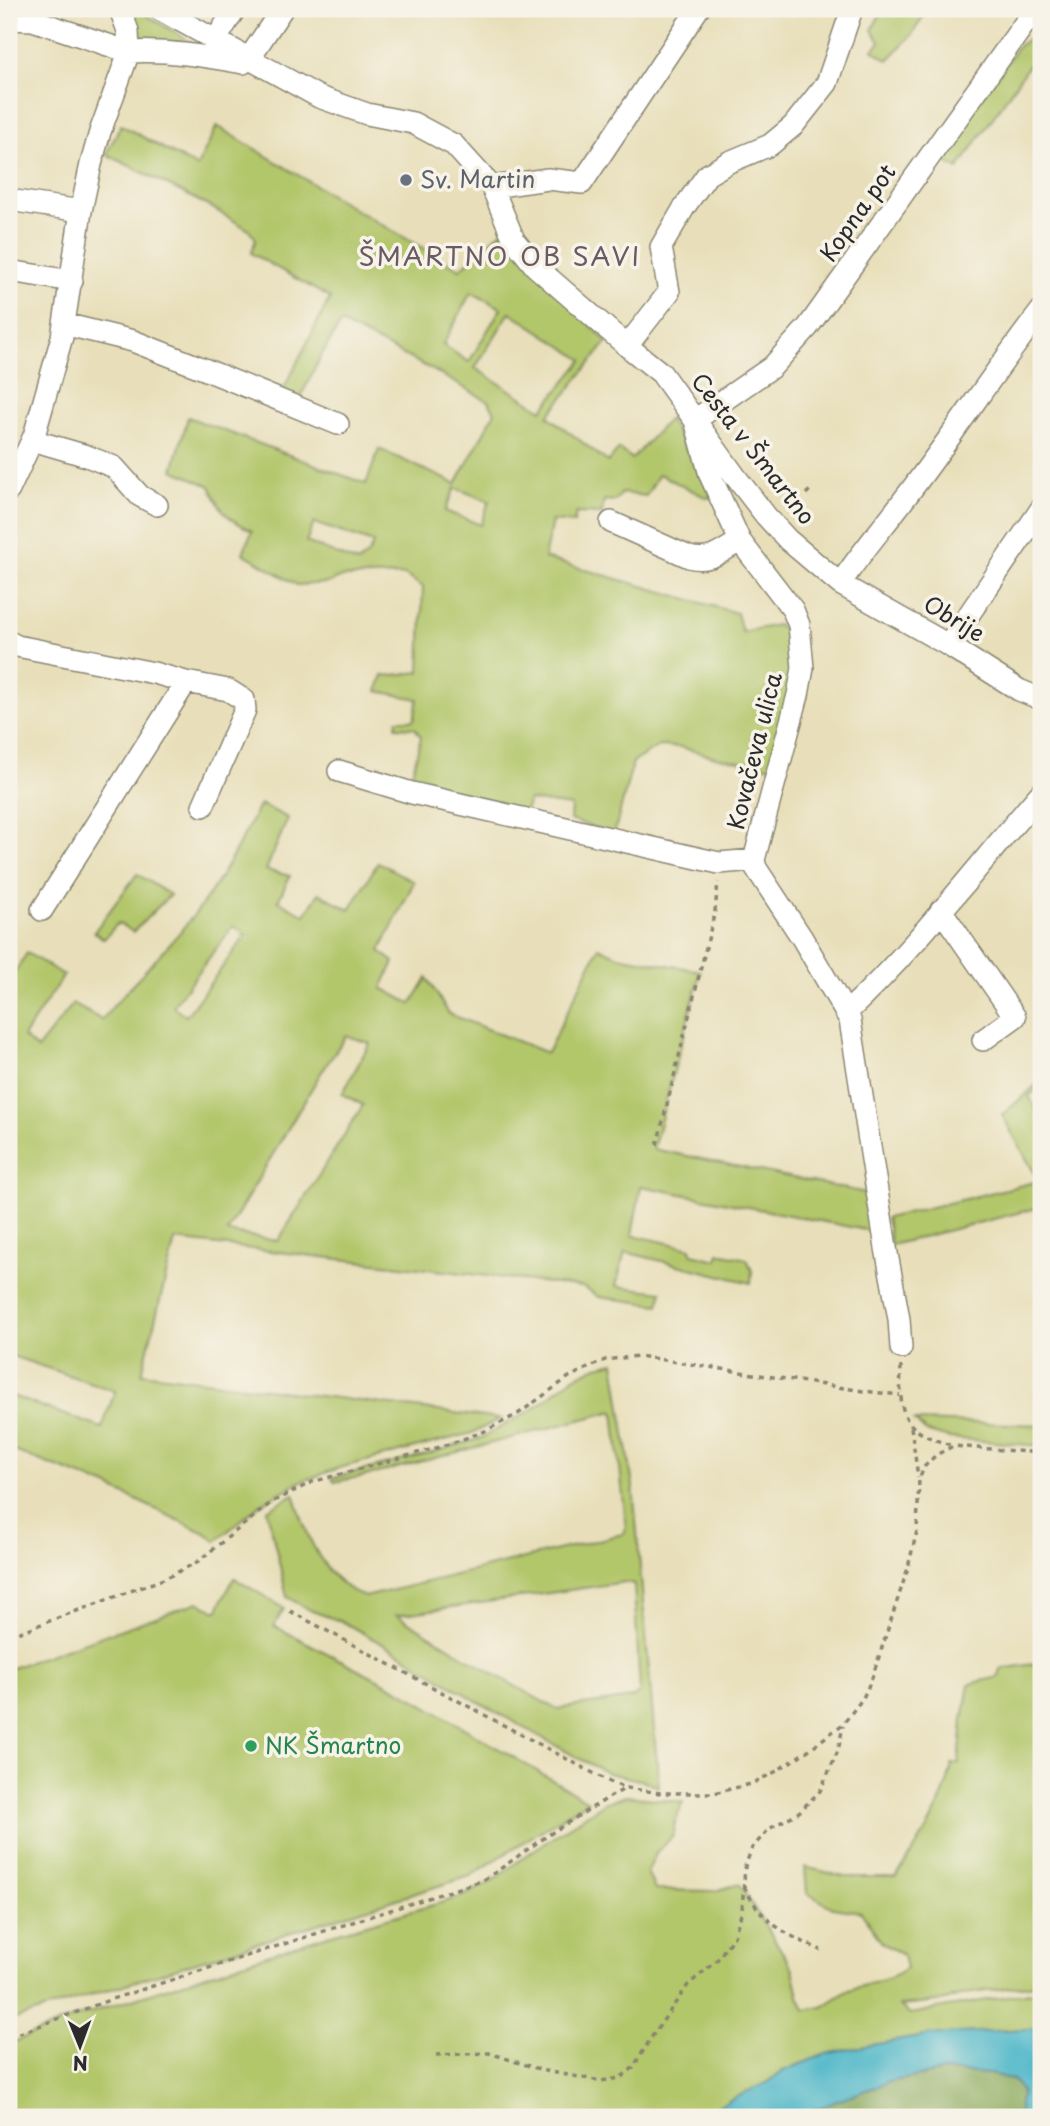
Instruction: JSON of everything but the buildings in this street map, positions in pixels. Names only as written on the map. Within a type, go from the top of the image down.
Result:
[{"type":"street","points":[[9,490],[32,440],[64,324],[81,211],[100,132],[129,52],[128,31],[120,9]]},
{"type":"street","name":"Cesta v Šmartno","points":[[159,9],[319,97],[367,114],[413,123],[454,145],[492,187],[514,240],[535,266],[661,373],[766,516],[788,540],[840,584]]},
{"type":"street","points":[[215,41],[235,9]]},
{"type":"street","points":[[9,19],[33,20],[129,52],[171,52],[254,63],[282,9]]},
{"type":"street","points":[[492,187],[548,179],[582,183],[698,9]]},
{"type":"street","points":[[627,346],[670,292],[661,247],[684,206],[707,175],[729,162],[770,145],[793,126],[827,83],[852,9]]},
{"type":"street","name":"Kopna pot","points":[[695,419],[772,367],[808,327],[1034,9]]},
{"type":"street","points":[[9,200],[81,211]]},
{"type":"street","points":[[9,271],[72,281]]},
{"type":"street","points":[[840,584],[1041,311]]},
{"type":"street","points":[[64,324],[133,341],[338,424]]},
{"type":"street","name":"Kovačeva ulica","points":[[695,419],[710,475],[740,541],[793,610],[799,625],[803,668],[798,695],[754,860],[850,1020],[899,1319],[901,1348]]},
{"type":"street","points":[[32,440],[114,467],[141,496],[157,505]]},
{"type":"street","points":[[948,645],[1041,509]]},
{"type":"street","points":[[611,522],[700,560],[711,558],[740,541]]},
{"type":"street","name":"Obrije","points":[[840,584],[948,645],[1019,690],[1041,699]]},
{"type":"street","points":[[9,642],[17,646],[228,690],[244,700],[245,710],[203,806]]},
{"type":"street","points":[[42,910],[186,682]]},
{"type":"street","points":[[339,771],[412,793],[719,863],[754,860]]},
{"type":"street","points":[[846,1013],[904,955],[1040,795]]},
{"type":"street","points":[[941,910],[1015,1017],[983,1040]]},
{"type":"path","points":[[657,1145],[716,911],[719,863]]},
{"type":"path","points":[[290,1611],[610,1782],[627,1788],[684,1794],[714,1793],[742,1787],[775,1772],[843,1724],[863,1698],[872,1678],[907,1571],[917,1531],[919,1479],[911,1427],[900,1395],[901,1348]]},
{"type":"path","points":[[9,1636],[166,1578],[197,1562],[272,1502],[312,1482],[483,1433],[518,1414],[569,1377],[605,1360],[639,1356],[900,1395]]},
{"type":"path","points":[[911,1427],[923,1436],[953,1446],[1041,1453]]},
{"type":"path","points":[[919,1479],[925,1466],[936,1455],[953,1446]]},
{"type":"path","points":[[436,2055],[489,2053],[545,2071],[601,2081],[620,2078],[633,2068],[688,1985],[717,1960],[734,1936],[742,1911],[745,1866],[752,1848],[769,1829],[799,1812],[820,1791],[838,1751],[843,1724]]},
{"type":"path","points":[[9,2037],[112,2000],[481,1881],[539,1841],[627,1788]]},
{"type":"path","points":[[743,1884],[752,1902],[769,1922],[791,1937],[821,1950]]},
{"type":"green space","points":[[129,9],[136,9],[198,46],[138,42]]},
{"type":"green space","points":[[883,9],[928,9],[911,36],[888,60],[873,50],[880,42],[872,30]]},
{"type":"green space","points":[[1041,31],[1041,47],[958,169],[948,163],[941,155],[1018,46]]},
{"type":"green space","points":[[121,125],[197,167],[217,126],[460,269],[502,231],[607,342],[548,416],[608,462],[619,449],[632,459],[669,419],[713,497],[707,498],[659,474],[646,496],[622,493],[615,501],[604,500],[602,514],[576,513],[574,523],[552,521],[544,558],[737,613],[742,632],[777,625],[787,632],[794,641],[796,660],[773,767],[716,757],[680,747],[659,746],[633,762],[614,834],[570,820],[571,806],[529,800],[525,811],[420,789],[386,775],[380,766],[411,778],[421,737],[415,728],[396,727],[397,720],[414,720],[418,699],[377,691],[383,676],[420,672],[423,587],[405,575],[342,577],[328,583],[297,585],[243,553],[252,531],[226,514],[210,486],[173,470],[188,417],[366,484],[379,449],[456,484],[495,412],[489,402],[341,323],[299,400],[280,396],[330,298],[251,253],[256,239],[249,230],[209,206],[106,154]],"holes":[[[471,292],[501,308],[469,362],[443,345]],[[510,312],[583,360],[542,410],[475,368]],[[455,488],[489,501],[481,525],[445,511]],[[314,523],[373,544],[369,553],[358,563],[306,542]]]},
{"type":"green space","points":[[260,804],[288,818],[266,870],[290,876],[278,901],[305,915],[319,893],[350,910],[378,862],[414,882],[380,951],[394,962],[382,988],[411,1004],[427,978],[449,1014],[547,1053],[599,947],[618,956],[701,971],[653,1149],[871,1194],[874,1229],[870,1231],[641,1186],[632,1235],[691,1248],[692,1254],[717,1260],[719,1253],[747,1259],[752,1271],[751,1283],[625,1252],[616,1286],[662,1292],[659,1305],[599,1297],[583,1287],[175,1240],[142,1373],[501,1419],[472,1433],[339,1468],[297,1483],[261,1504],[216,1541],[207,1534],[105,1485],[9,1449],[9,1395],[102,1428],[115,1391],[9,1355],[9,981],[27,953],[64,975],[23,1037],[37,1049],[73,1004],[102,1020],[198,910],[224,872]],"holes":[[[233,926],[246,935],[186,1016],[173,1006]],[[346,1036],[370,1043],[342,1094],[363,1105],[278,1241],[227,1232],[319,1076]]]},
{"type":"green space","points":[[137,874],[170,895],[133,932],[118,923],[104,939],[94,932]]},
{"type":"green space","points":[[1041,1081],[1041,1087],[1029,1096],[1041,1119],[1041,1207],[891,1245],[886,1218],[1039,1181],[1002,1115]]},
{"type":"green space","points":[[614,1362],[633,1486],[659,1787],[608,1773],[582,1760],[475,1700],[401,1654],[343,1622],[312,1611],[287,1597],[267,1510],[294,1494],[307,1532],[326,1567],[345,1586],[365,1597],[623,1534],[626,1525],[614,1411],[370,1475],[334,1482],[332,1478],[481,1438],[533,1409],[574,1377],[597,1366]],"holes":[[[625,1582],[634,1584],[640,1692],[632,1698],[556,1709],[397,1615]]]},
{"type":"green space","points":[[915,1421],[1041,1425],[1041,1446],[949,1438],[925,1431]]},
{"type":"green space","name":"NK Šmartno","points":[[234,1578],[284,1608],[274,1626],[399,1690],[588,1801],[470,1876],[9,2021],[9,1669],[198,1602],[217,1611]]},
{"type":"green space","points":[[1041,1663],[1041,1983],[972,1993],[938,2002],[900,2006],[910,2014],[1041,1990],[1041,2028],[931,2035],[826,2054],[783,2071],[766,2083],[721,2104],[705,2117],[9,2117],[9,2044],[65,2021],[328,1935],[461,1897],[491,1882],[606,1802],[626,1796],[683,1802],[675,1821],[673,1836],[657,1852],[647,1872],[655,1890],[715,1891],[739,1884],[793,1969],[805,2010],[822,2007],[849,1990],[890,1978],[906,1968],[903,1955],[882,1943],[861,1912],[833,1908],[807,1893],[805,1867],[845,1877],[896,1877],[937,1809],[952,1764],[959,1763],[969,1684],[999,1677],[1001,1669]]},
{"type":"green space","points":[[945,2071],[989,2074],[1012,2079],[1022,2092],[1019,2111],[1015,2117],[795,2117],[888,2082]]},
{"type":"water","points":[[1041,2028],[1041,2117],[1015,2117],[1019,2111],[1022,2092],[1012,2079],[989,2074],[945,2071],[888,2082],[795,2117],[705,2117],[721,2104],[766,2083],[783,2071],[826,2054],[931,2035]]},
{"type":"place","name":"Sv. Martin","points":[[406,180]]},
{"type":"place","name":"NK Šmartno","points":[[251,1746]]},
{"type":"district","name":"ŠMARTNO OB SAVI","points":[[500,257]]}]
